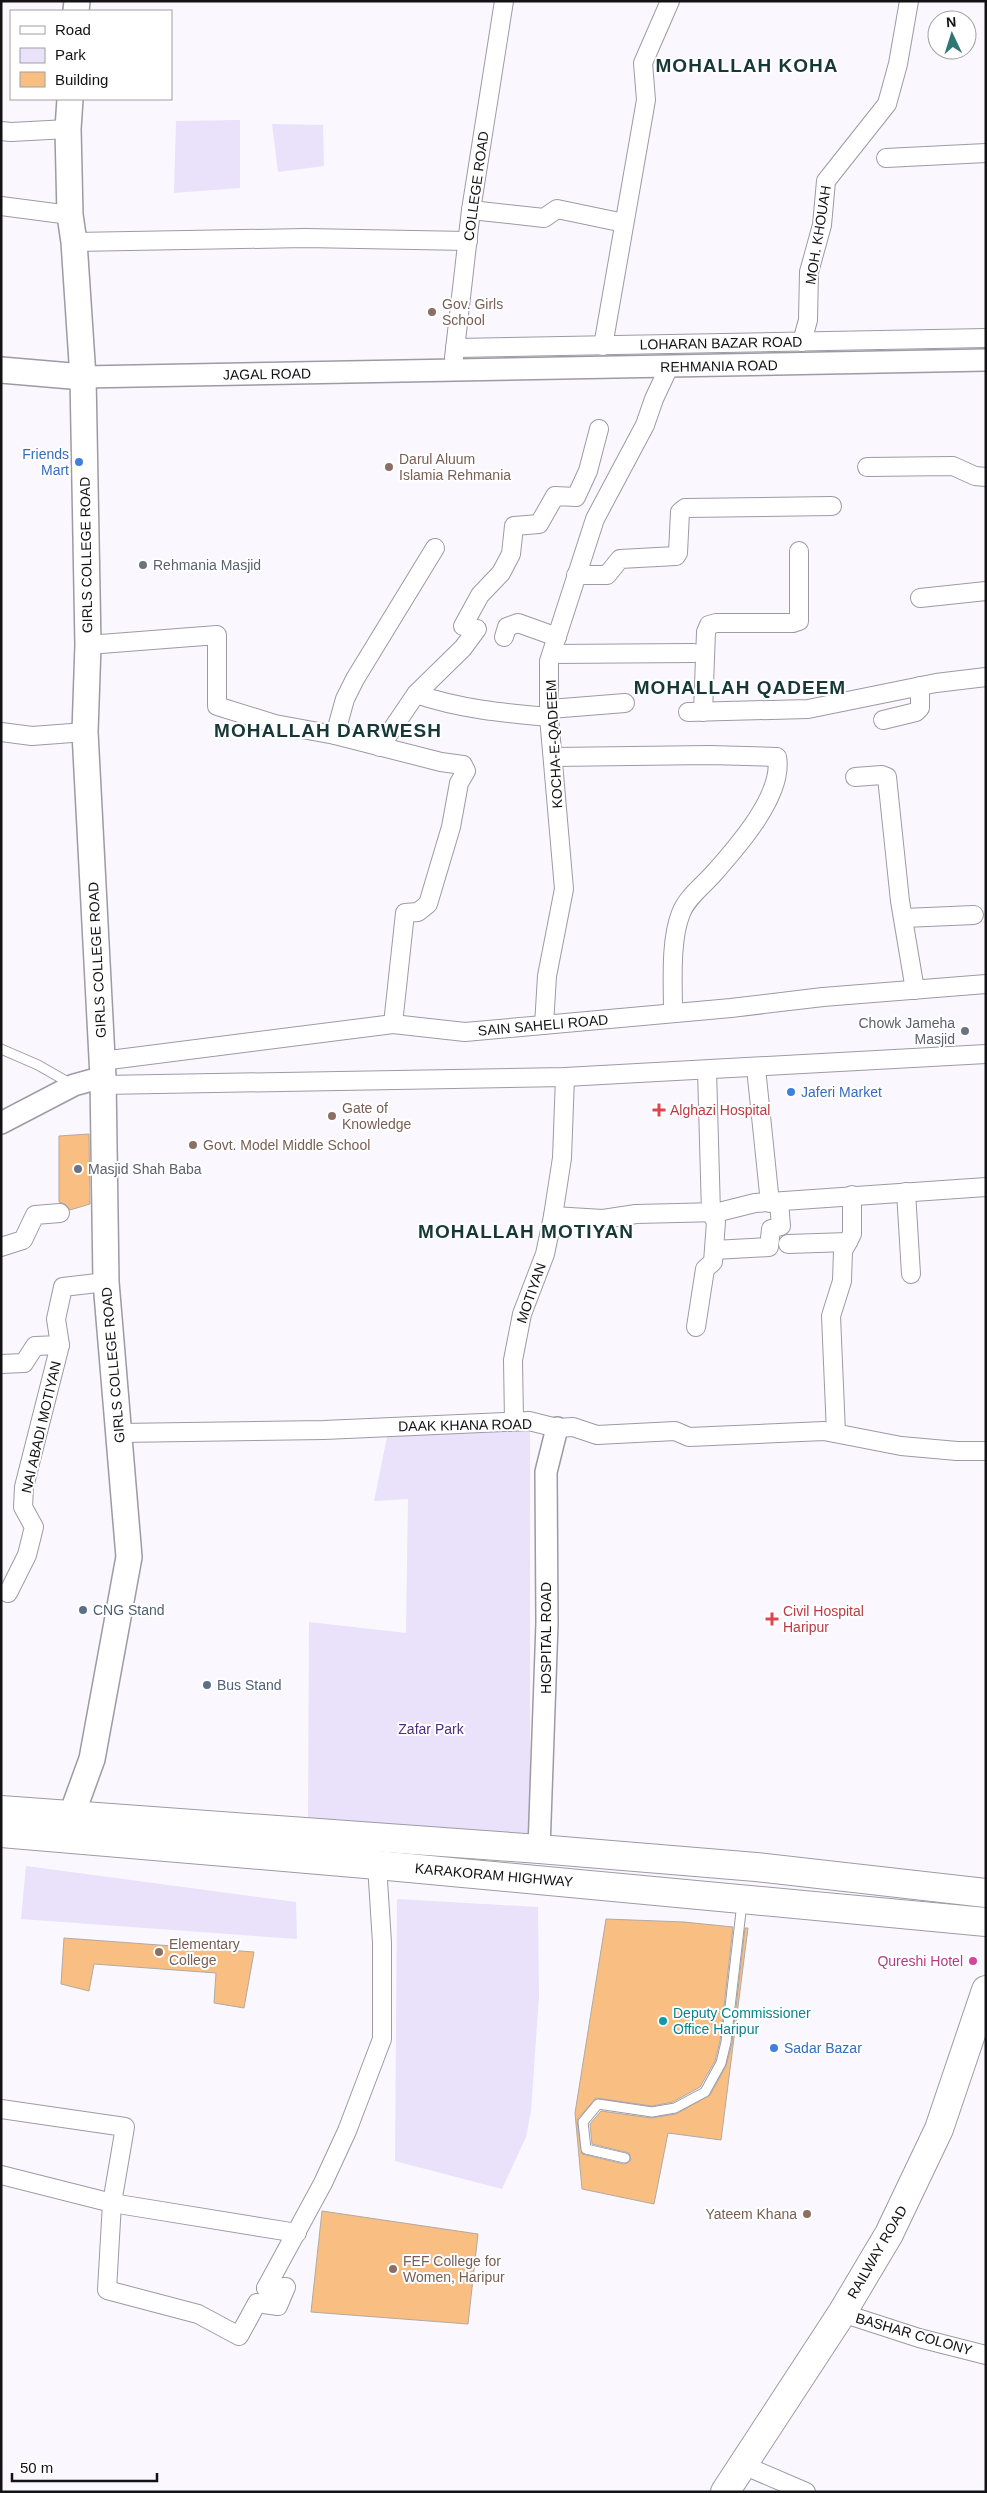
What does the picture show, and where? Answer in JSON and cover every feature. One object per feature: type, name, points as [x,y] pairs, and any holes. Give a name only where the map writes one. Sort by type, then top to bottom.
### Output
[{"type":"highway","name":"KARAKORAM HIGHWAY","points":[[1,1810],[539,1848],[756,1868],[986,1893]]},
{"type":"highway","name":"KARAKORAM HIGHWAY","points":[[1,1833],[743,1898],[986,1922]]},
{"type":"highway","name":"RAILWAY ROAD","points":[[725,2492],[842,2313],[889,2234],[939,2130],[986,1990]]},
{"type":"main road","name":"GIRLS COLLEGE ROAD","points":[[70,100],[68,129],[70,215],[74,242],[83,377],[88,645],[85,732],[103,1074],[106,1282],[129,1557],[92,1759],[72,1814]]},
{"type":"main road","points":[[1,370],[83,377]]},
{"type":"street","name":"COLLEGE ROAD","points":[[452,371],[471,210],[504,1]]},
{"type":"street","points":[[603,346],[646,100],[643,63],[670,1]]},
{"type":"street","name":"MOH. KHOUAH","points":[[802,342],[808,320],[809,272],[822,225],[826,182],[887,104],[898,64],[909,1]]},
{"type":"street","points":[[1,131],[68,129]]},
{"type":"street","points":[[886,158],[986,153]]},
{"type":"street","points":[[1,206],[70,215]]},
{"type":"street","points":[[471,210],[544,218],[557,209],[624,223]]},
{"type":"street","points":[[74,242],[304,238],[468,241]]},
{"type":"street","name":"LOHARAN BAZAR ROAD","points":[[456,348],[986,338]]},
{"type":"street","name":"REHMANIA ROAD","points":[[452,371],[986,360]]},
{"type":"street","name":"KOCHA-E-QADEEM","points":[[544,1025],[547,976],[564,889],[549,713],[549,661],[566,614],[576,575],[595,519],[645,425],[654,399],[669,367]]},
{"type":"street","name":"JAGAL ROAD","points":[[83,377],[452,371]]},
{"type":"street","points":[[380,748],[416,694],[463,648],[477,630],[463,626],[480,595],[501,573],[511,554],[514,526],[539,524],[556,496],[576,496],[588,471],[599,429]]},
{"type":"street","points":[[867,466],[953,466],[975,476],[986,478]]},
{"type":"street","points":[[576,575],[607,575],[620,559],[676,556],[678,553],[680,512],[685,508],[832,506]]},
{"type":"street","points":[[335,735],[344,699],[435,548]]},
{"type":"street","points":[[799,551],[799,621],[792,623],[716,623],[709,625],[706,632],[696,712],[808,708],[920,686],[986,677]]},
{"type":"street","points":[[920,598],[986,591]]},
{"type":"street","points":[[504,637],[507,627],[518,623],[554,645],[694,653]]},
{"type":"street","points":[[88,645],[218,635],[217,706],[275,724],[335,735],[380,748],[463,765],[466,771],[459,783],[452,827],[428,904],[418,912],[405,913],[393,1024]]},
{"type":"street","points":[[883,720],[916,712],[920,708],[920,686]]},
{"type":"street","points":[[416,694],[442,703],[475,710],[549,713],[625,703]]},
{"type":"street","points":[[1,732],[32,736],[85,732]]},
{"type":"street","points":[[554,757],[718,755],[777,757],[774,788],[755,821],[737,847],[689,899],[681,912],[677,929],[672,978],[673,1012]]},
{"type":"street","points":[[855,777],[882,775],[887,777],[900,901],[915,990]]},
{"type":"street","points":[[904,918],[974,915]]},
{"type":"street","name":"SAIN SAHELI ROAD","points":[[103,1074],[393,1024],[465,1032],[986,984]]},
{"type":"street","points":[[1,1123],[74,1085],[103,1074],[565,1077],[986,1054]]},
{"type":"street","points":[[714,1250],[769,1247],[771,1229],[781,1226],[775,1202],[756,1068]]},
{"type":"street","points":[[696,1327],[705,1269],[713,1262],[716,1222],[711,1213],[707,1070]]},
{"type":"street","name":"MOTIYAN","points":[[514,1421],[513,1360],[522,1314],[545,1254],[553,1216],[562,1158],[565,1077]]},
{"type":"street","points":[[553,1216],[603,1220],[636,1214],[711,1213],[755,1203],[852,1195],[986,1188]]},
{"type":"street","points":[[906,1192],[911,1274]]},
{"type":"street","points":[[836,1433],[831,1316],[842,1281],[843,1251],[852,1234],[852,1195]]},
{"type":"street","points":[[1,1247],[23,1240],[35,1214],[60,1214]]},
{"type":"street","points":[[788,1244],[848,1242]]},
{"type":"street","name":"NAI ABADI MOTIYAN","points":[[8,1593],[27,1555],[34,1527],[23,1507],[24,1487],[60,1345],[56,1320],[63,1287],[106,1282]]},
{"type":"street","name":"NAI ABADI MOTIYAN","points":[[1,1364],[24,1363],[35,1346],[60,1345]]},
{"type":"street","name":"DAAK KHANA ROAD","points":[[120,1433],[324,1430],[529,1421],[557,1428],[573,1427],[597,1435],[675,1431],[688,1437],[824,1431],[901,1446],[957,1451],[986,1451]]},
{"type":"street","name":"HOSPITAL ROAD","points":[[539,1848],[547,1641],[546,1472],[557,1428]]},
{"type":"street","points":[[1,2109],[125,2127],[112,2203],[107,2290],[198,2314],[239,2336],[257,2302],[278,2306],[286,2287],[266,2288],[297,2233],[347,2131],[382,2040],[382,1943],[377,1865]]},
{"type":"street","points":[[1,2175],[112,2203],[297,2233]]},
{"type":"street","name":"BASHAR COLONY","points":[[842,2313],[919,2338],[986,2355]]},
{"type":"street","points":[[743,2465],[806,2492]]},
{"type":"lane","points":[[1,1050],[38,1065],[74,1085]]},
{"type":"lane","points":[[625,2158],[586,2149],[583,2122],[598,2104],[652,2112],[675,2108],[705,2092],[721,2063],[726,2042],[743,1898]]},
{"type":"green space","points":[[240,120],[240,188],[174,193],[176,121]]},
{"type":"green space","points":[[272,124],[323,125],[324,166],[278,172]]},
{"type":"green space","name":"Zafar Park","points":[[530,1423],[530,1836],[308,1818],[309,1622],[406,1633],[408,1499],[374,1501],[389,1427]]},
{"type":"green space","points":[[26,1866],[296,1902],[297,1939],[21,1919]]},
{"type":"green space","points":[[397,1899],[538,1907],[539,1996],[531,2111],[526,2137],[502,2189],[395,2161]]},
{"type":"building","name":"Masjid Shah Baba","points":[[89,1134],[90,1204],[70,1210],[65,1204],[59,1202],[59,1136]]},
{"type":"building","name":"Deputy Commissioner Office Haripur","points":[[606,1919],[684,1922],[733,1927],[720,2041],[715,2061],[700,2087],[673,2102],[652,2106],[596,2098],[577,2120],[582,2154],[624,2164],[631,2160],[629,2153],[592,2144],[590,2124],[601,2111],[651,2118],[676,2114],[710,2095],[726,2066],[732,2043],[745,1928],[748,1928],[721,2140],[668,2133],[654,2204],[582,2189],[575,2113]]},
{"type":"building","points":[[64,1938],[254,1952],[244,2008],[214,2003],[216,1973],[94,1964],[89,1991],[61,1984]]},
{"type":"building","points":[[322,2211],[478,2234],[468,2324],[311,2312]]},
{"type":"place","name":"Gov. Girls School","points":[[432,312]]},
{"type":"place","name":"Friends Mart","points":[[79,462]]},
{"type":"place","name":"Darul Aluum Islamia Rehmania","points":[[389,467]]},
{"type":"place","name":"Rehmania Masjid","points":[[143,565]]},
{"type":"place","name":"Chowk Jameha Masjid","points":[[965,1031]]},
{"type":"place","name":"Jaferi Market","points":[[791,1092]]},
{"type":"place","name":"Alghazi Hospital","points":[[659,1110]]},
{"type":"place","name":"Gate of Knowledge","points":[[332,1116]]},
{"type":"place","name":"Govt. Model Middle School","points":[[193,1145]]},
{"type":"place","name":"Masjid Shah Baba","points":[[78,1169]]},
{"type":"place","name":"CNG Stand","points":[[83,1610]]},
{"type":"place","name":"Civil Hospital Haripur","points":[[772,1619]]},
{"type":"place","name":"Bus Stand","points":[[207,1685]]},
{"type":"place","name":"Elementary College","points":[[159,1952]]},
{"type":"place","name":"Qureshi Hotel","points":[[973,1961]]},
{"type":"place","name":"Deputy Commissioner Office Haripur","points":[[663,2021]]},
{"type":"place","name":"Sadar Bazar","points":[[774,2048]]},
{"type":"place","name":"Yateem Khana","points":[[807,2214]]},
{"type":"place","name":"FEF College for Women, Haripur","points":[[393,2269]]},
{"type":"district","name":"MOHALLAH KOHA","points":[[747,65]]},
{"type":"district","name":"MOHALLAH QADEEM","points":[[740,687]]},
{"type":"district","name":"MOHALLAH DARWESH","points":[[328,730]]},
{"type":"district","name":"MOHALLAH MOTIYAN","points":[[526,1231]]}]
